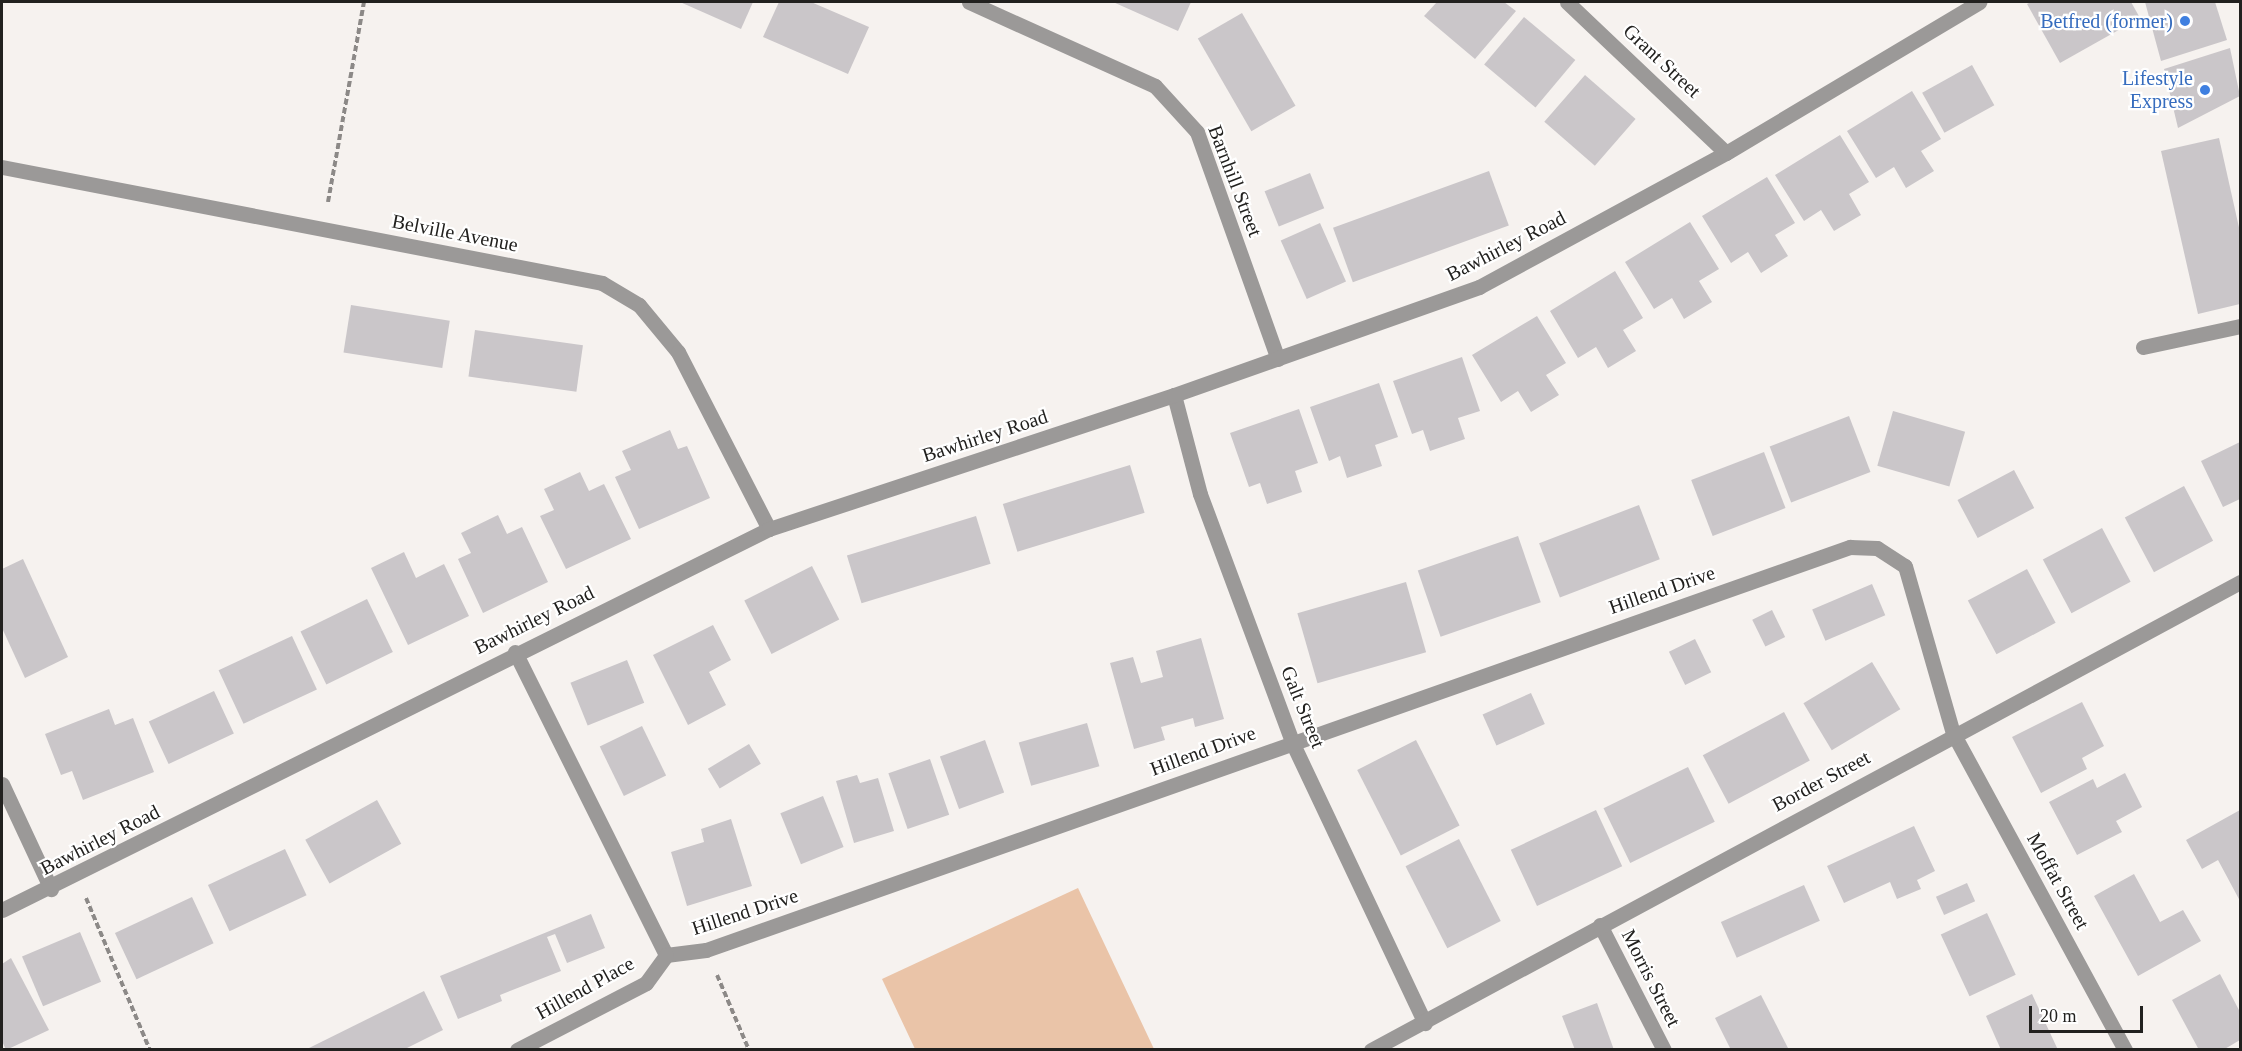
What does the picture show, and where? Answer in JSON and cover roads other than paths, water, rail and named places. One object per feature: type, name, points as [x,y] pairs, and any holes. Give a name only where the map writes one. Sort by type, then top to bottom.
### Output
[{"type":"street","name":"Barnhill Street","points":[[969,2],[1155,86],[1197,132],[1278,359]]},
{"type":"street","name":"Grant Street","points":[[1567,2],[1725,153]]},
{"type":"street","name":"Bawhirley Road","points":[[2,910],[51,889],[515,652],[769,529],[1174,395],[1479,287],[1725,153],[1979,2]]},
{"type":"street","name":"Belville Avenue","points":[[2,167],[603,284],[639,305],[678,352],[769,529]]},
{"type":"street","points":[[2143,347],[2241,326]]},
{"type":"street","name":"Galt Street","points":[[1174,395],[1200,494],[1292,742],[1425,1023]]},
{"type":"street","name":"Hillend Drive","points":[[666,955],[706,950],[1850,547],[1877,548],[1905,566],[1953,734]]},
{"type":"street","name":"Border Street","points":[[1371,1050],[1425,1023],[1600,925],[1953,734],[2241,582]]},
{"type":"street","points":[[515,652],[666,955]]},
{"type":"street","name":"Moffat Street","points":[[1953,734],[2125,1050]]},
{"type":"street","points":[[2,784],[51,889]]},
{"type":"street","name":"Morris Street","points":[[1600,925],[1664,1050]]},
{"type":"street","name":"Hillend Place","points":[[517,1050],[646,983],[666,955]]},
{"type":"place","name":"Betfred (former)","points":[[2185,21]]},
{"type":"place","name":"Lifestyle Express","points":[[2205,90]]}]
